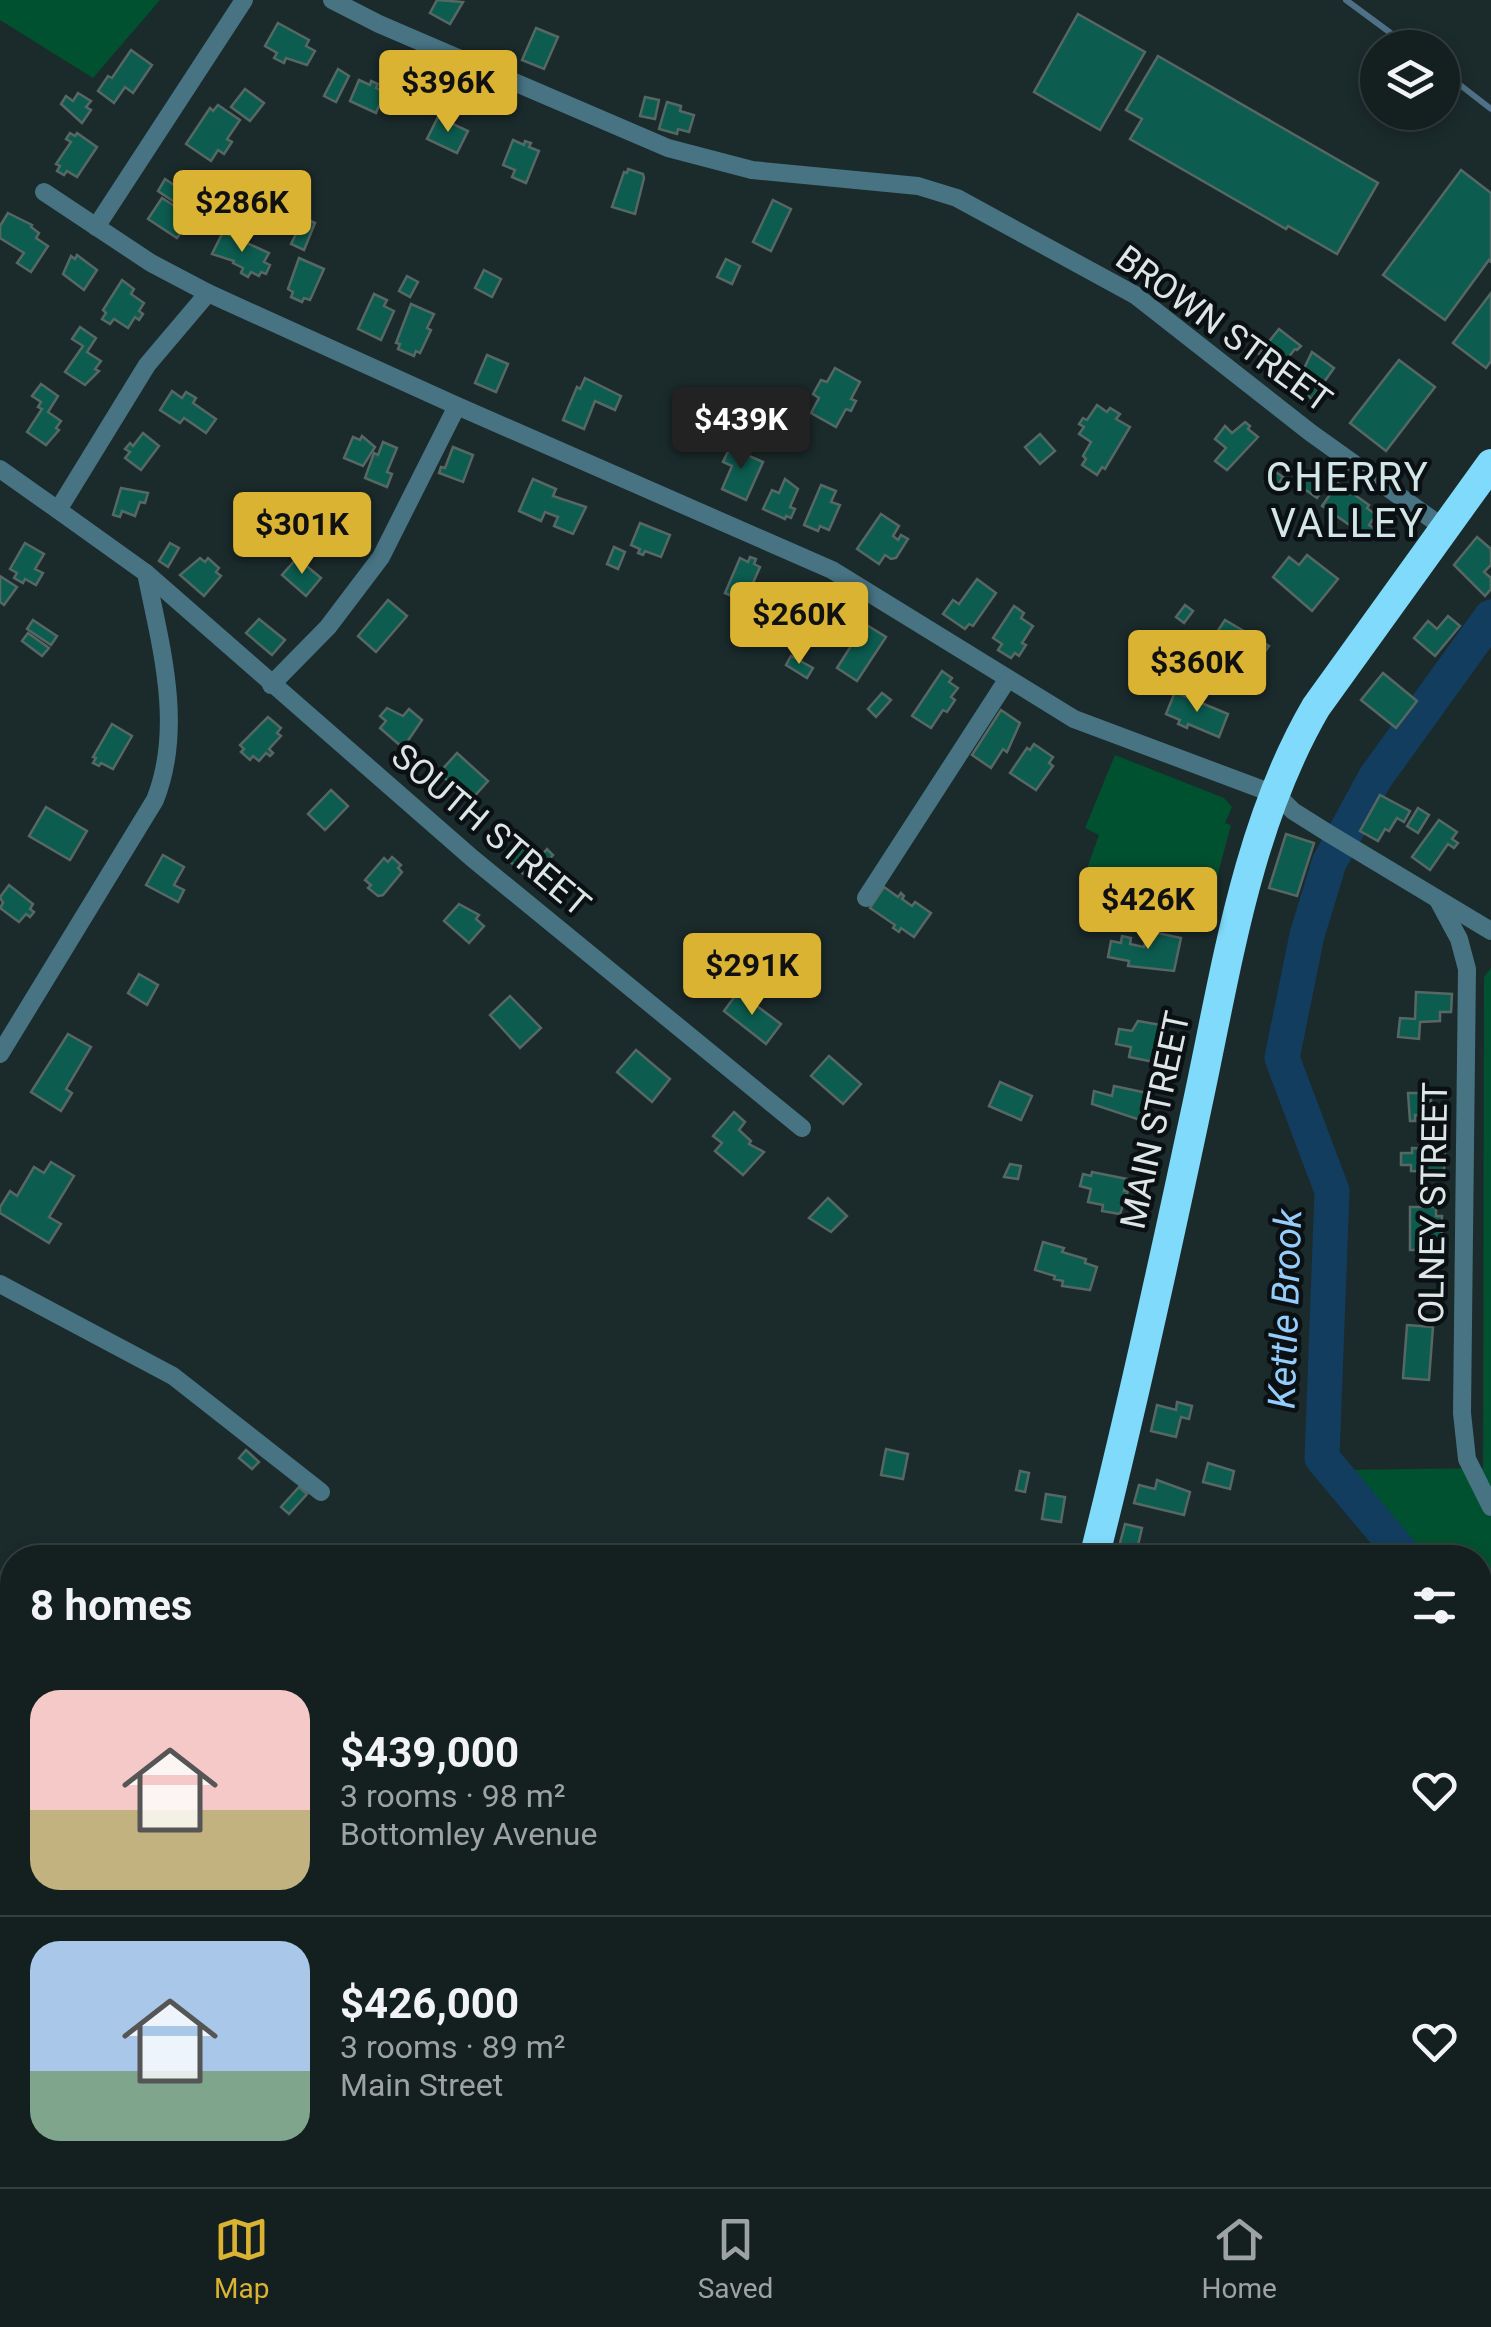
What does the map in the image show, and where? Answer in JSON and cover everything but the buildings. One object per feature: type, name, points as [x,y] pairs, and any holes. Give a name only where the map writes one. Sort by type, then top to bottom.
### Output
[{"type":"highway","name":"MAIN STREET","points":[[1097,1545],[1158,1285],[1230,946],[1276,795],[1316,707],[1491,464]]},
{"type":"street","points":[[96,227],[244,0]]},
{"type":"street","name":"BROWN STREET","points":[[332,0],[379,24],[668,148],[752,170],[918,186],[958,198],[1135,295],[1311,434],[1444,528]]},
{"type":"street","points":[[44,192],[174,276],[208,293],[823,565],[1074,719],[1276,795],[1293,811],[1491,931]]},
{"type":"street","points":[[58,510],[147,365],[208,293]]},
{"type":"street","points":[[272,684],[328,627],[381,557],[457,406]]},
{"type":"street","name":"SOUTH STREET","points":[[0,469],[146,574],[472,858],[802,1128]]},
{"type":"street","points":[[0,1054],[156,800],[166,774],[170,744],[166,684],[146,574]]},
{"type":"street","points":[[866,898],[1008,680]]},
{"type":"street","name":"OLNEY STREET","points":[[1438,900],[1458,940],[1467,970],[1462,1413],[1467,1459],[1491,1507]]},
{"type":"street","points":[[0,1284],[173,1376],[322,1492]]},
{"type":"green space","points":[[0,0],[160,0],[93,78],[0,20]]},
{"type":"green space","points":[[1115,755],[1224,798],[1232,807],[1225,823],[1231,825],[1208,911],[1086,871],[1099,835],[1085,828]]},
{"type":"green space","points":[[1491,968],[1491,1545],[1414,1545],[1379,1517],[1342,1470],[1483,1468],[1484,977]]},
{"type":"waterway","points":[[1346,0],[1387,30]]},
{"type":"waterway","points":[[1460,85],[1491,109]]},
{"type":"waterway","name":"Kettle Brook","points":[[1395,1545],[1322,1458],[1332,1191],[1282,1058],[1307,935],[1329,863],[1375,778],[1491,617]]},
{"type":"district","name":"CHERRY VALLEY","points":[[1348,500]]}]
